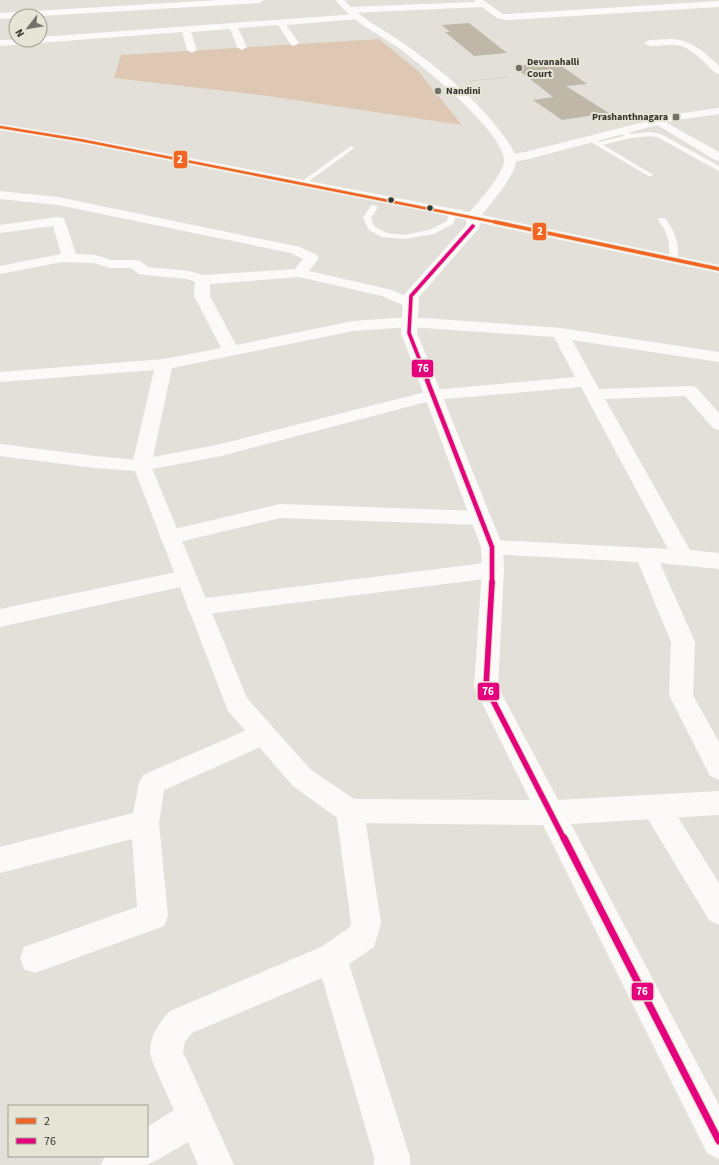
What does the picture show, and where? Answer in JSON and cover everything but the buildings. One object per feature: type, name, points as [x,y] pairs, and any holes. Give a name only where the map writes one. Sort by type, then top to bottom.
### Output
[{"type":"street","points":[[48,15],[117,16],[234,1],[260,0]]},
{"type":"street","points":[[340,0],[352,14],[403,47],[447,83],[503,142],[510,158],[507,172],[473,221],[410,296],[409,334],[492,547],[493,570],[486,687],[719,1141]]},
{"type":"street","points":[[617,0],[635,10]]},
{"type":"street","points":[[663,0],[677,7]]},
{"type":"street","points":[[708,0],[718,4]]},
{"type":"street","points":[[37,2],[37,8]]},
{"type":"street","points":[[48,39],[280,22],[433,3],[481,2],[502,17],[718,4]]},
{"type":"street","points":[[572,3],[587,13]]},
{"type":"street","points":[[533,6],[546,15]]},
{"type":"street","points":[[117,16],[120,34]]},
{"type":"street","points":[[280,22],[294,43]]},
{"type":"street","points":[[232,26],[242,47]]},
{"type":"street","points":[[186,29],[192,50]]},
{"type":"street","points":[[107,35],[110,48]]},
{"type":"street","points":[[650,43],[671,42],[684,45],[703,55],[719,71]]},
{"type":"street","points":[[27,48],[27,52]]},
{"type":"street","points":[[510,158],[593,142],[620,131],[658,121],[719,111]]},
{"type":"street","points":[[658,121],[719,157]]},
{"type":"street","points":[[0,127],[80,140],[303,183],[452,217],[719,269]]},
{"type":"street","points":[[0,137],[374,207],[452,217]]},
{"type":"street","points":[[705,148],[719,146]]},
{"type":"street","points":[[0,195],[58,201],[295,250],[312,258],[299,273]]},
{"type":"street","points":[[0,229],[58,221],[70,258]]},
{"type":"street","points":[[473,221],[719,277]]},
{"type":"street","points":[[0,270],[62,258],[70,258],[95,259],[110,264],[135,264],[144,271],[189,275],[202,280],[299,273],[386,293],[410,312]]},
{"type":"street","points":[[202,280],[202,296],[231,351]]},
{"type":"street","points":[[0,377],[164,364],[353,326],[410,312],[719,357]]},
{"type":"street","points":[[560,333],[683,557]]},
{"type":"street","points":[[164,364],[142,465],[237,704],[302,778],[350,811],[550,813],[719,803]]},
{"type":"street","points":[[0,450],[95,462],[142,465],[221,450],[433,395],[590,388],[690,391],[719,424]]},
{"type":"street","points":[[170,537],[280,512],[481,518]]},
{"type":"street","points":[[492,547],[683,557],[719,561]]},
{"type":"street","points":[[646,555],[683,642],[681,695],[719,768]]},
{"type":"street","points":[[198,607],[493,570]]},
{"type":"street","points":[[0,618],[186,578]]},
{"type":"street","points":[[35,958],[153,916],[145,823],[152,783],[263,734]]},
{"type":"street","points":[[656,807],[719,910]]},
{"type":"street","points":[[216,1165],[166,1053],[170,1034],[181,1022],[332,958],[363,936],[366,923],[350,811]]},
{"type":"street","points":[[0,860],[145,823]]},
{"type":"street","points":[[332,958],[392,1157],[392,1165]]},
{"type":"street","points":[[148,1146],[195,1117]]},
{"type":"street","points":[[119,1165],[131,1157]]},
{"type":"lane","points":[[620,131],[631,136]]},
{"type":"lane","points":[[593,142],[649,134],[659,135],[719,169]]},
{"type":"lane","points":[[593,142],[650,175]]},
{"type":"lane","points":[[303,183],[351,148]]},
{"type":"lane","points":[[374,207],[367,218],[372,228],[385,235],[404,237],[431,232],[452,217]]},
{"type":"lane","points":[[662,220],[672,231],[673,260]]},
{"type":"path","points":[[447,83],[509,78]]},
{"type":"shaded area","points":[[379,39],[418,71],[462,125],[268,96],[114,78],[121,55]]},
{"type":"transit line","name":"2","points":[[0,127],[80,140],[430,208],[719,269]]},
{"type":"transit line","name":"76","points":[[473,226],[411,296],[409,333],[492,547],[493,570],[486,687],[719,1141]]},
{"type":"place","name":"Devanahalli Court","points":[[519,68]]},
{"type":"place","name":"Nandini","points":[[438,91]]},
{"type":"place","name":"Prashanthnagara","points":[[676,117]]}]
